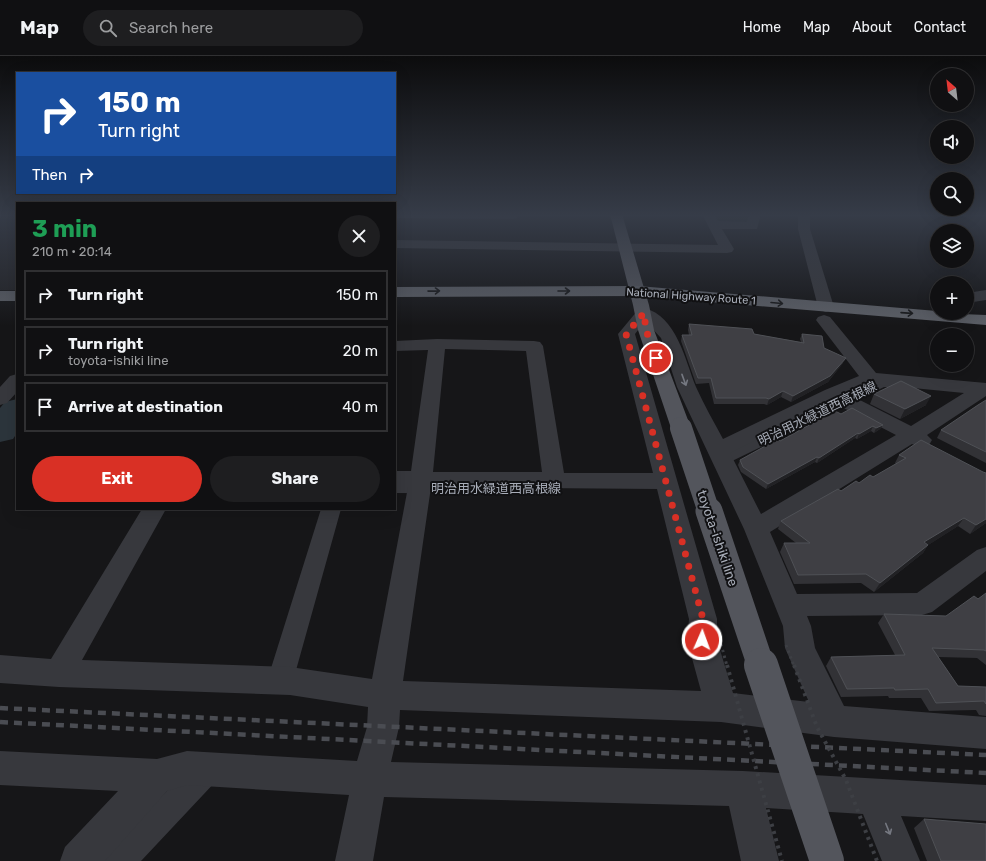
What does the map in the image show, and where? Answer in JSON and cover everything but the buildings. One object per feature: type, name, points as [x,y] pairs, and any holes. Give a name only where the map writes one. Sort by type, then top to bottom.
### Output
[{"type":"highway","name":"National Highway Route 1","points":[[396,292],[641,303],[825,314],[930,315]]},
{"type":"highway","points":[[0,296],[16,296]]},
{"type":"highway","name":"National Highway Route 1","points":[[396,304],[641,303]]},
{"type":"highway","points":[[0,306],[16,306]]},
{"type":"highway","name":"National Highway Route 1","points":[[825,314],[986,332]]},
{"type":"highway","name":"National Highway Route 1","points":[[974,319],[986,320]]},
{"type":"main road","name":"toyota-ishiki line","points":[[627,252],[641,303],[646,330],[681,428],[827,861]]},
{"type":"street","points":[[810,252],[825,314],[870,378]]},
{"type":"street","points":[[974,297],[986,295]]},
{"type":"street","points":[[721,707],[702,640],[703,619],[626,334],[641,303],[669,337],[687,387],[756,528],[797,626],[800,648],[834,722]]},
{"type":"street","points":[[396,346],[437,344],[534,346],[554,480]]},
{"type":"street","points":[[354,861],[370,779],[383,726],[385,695],[412,485],[437,344]]},
{"type":"street","points":[[720,455],[839,397],[870,378],[983,391]]},
{"type":"street","points":[[0,399],[16,381]]},
{"type":"street","name":"明治用水緑道西高根線","points":[[839,397],[882,382],[983,391]]},
{"type":"street","points":[[756,528],[983,391]]},
{"type":"street","points":[[839,397],[939,449]]},
{"type":"street","points":[[396,479],[412,485],[554,480],[668,485]]},
{"type":"street","name":"明治用水緑道西高根線","points":[[412,485],[668,485]]},
{"type":"street","points":[[59,673],[153,510]]},
{"type":"street","points":[[280,681],[331,510]]},
{"type":"street","points":[[788,605],[922,604],[986,556]]},
{"type":"street","points":[[0,669],[59,673],[280,681],[385,695],[721,707],[834,722],[986,734]]},
{"type":"street","points":[[0,768],[157,776],[187,768],[370,779],[743,789],[986,803]]},
{"type":"street","points":[[120,861],[208,769]]},
{"type":"street","points":[[79,861],[157,776]]},
{"type":"street","points":[[743,789],[760,861]]},
{"type":"street","points":[[874,796],[901,861]]},
{"type":"path","points":[[721,644],[782,861]]},
{"type":"path","points":[[786,645],[818,727],[846,780],[877,861]]},
{"type":"shaded area","points":[[0,252],[16,252],[16,290],[0,290]]},
{"type":"waterway","points":[[0,431],[16,410]]},
{"type":"railway","points":[[0,708],[986,755]]},
{"type":"railway","points":[[0,722],[986,773]]},
{"type":"route","points":[[656,358],[646,330],[644,313],[626,334],[703,619],[702,640]]}]
